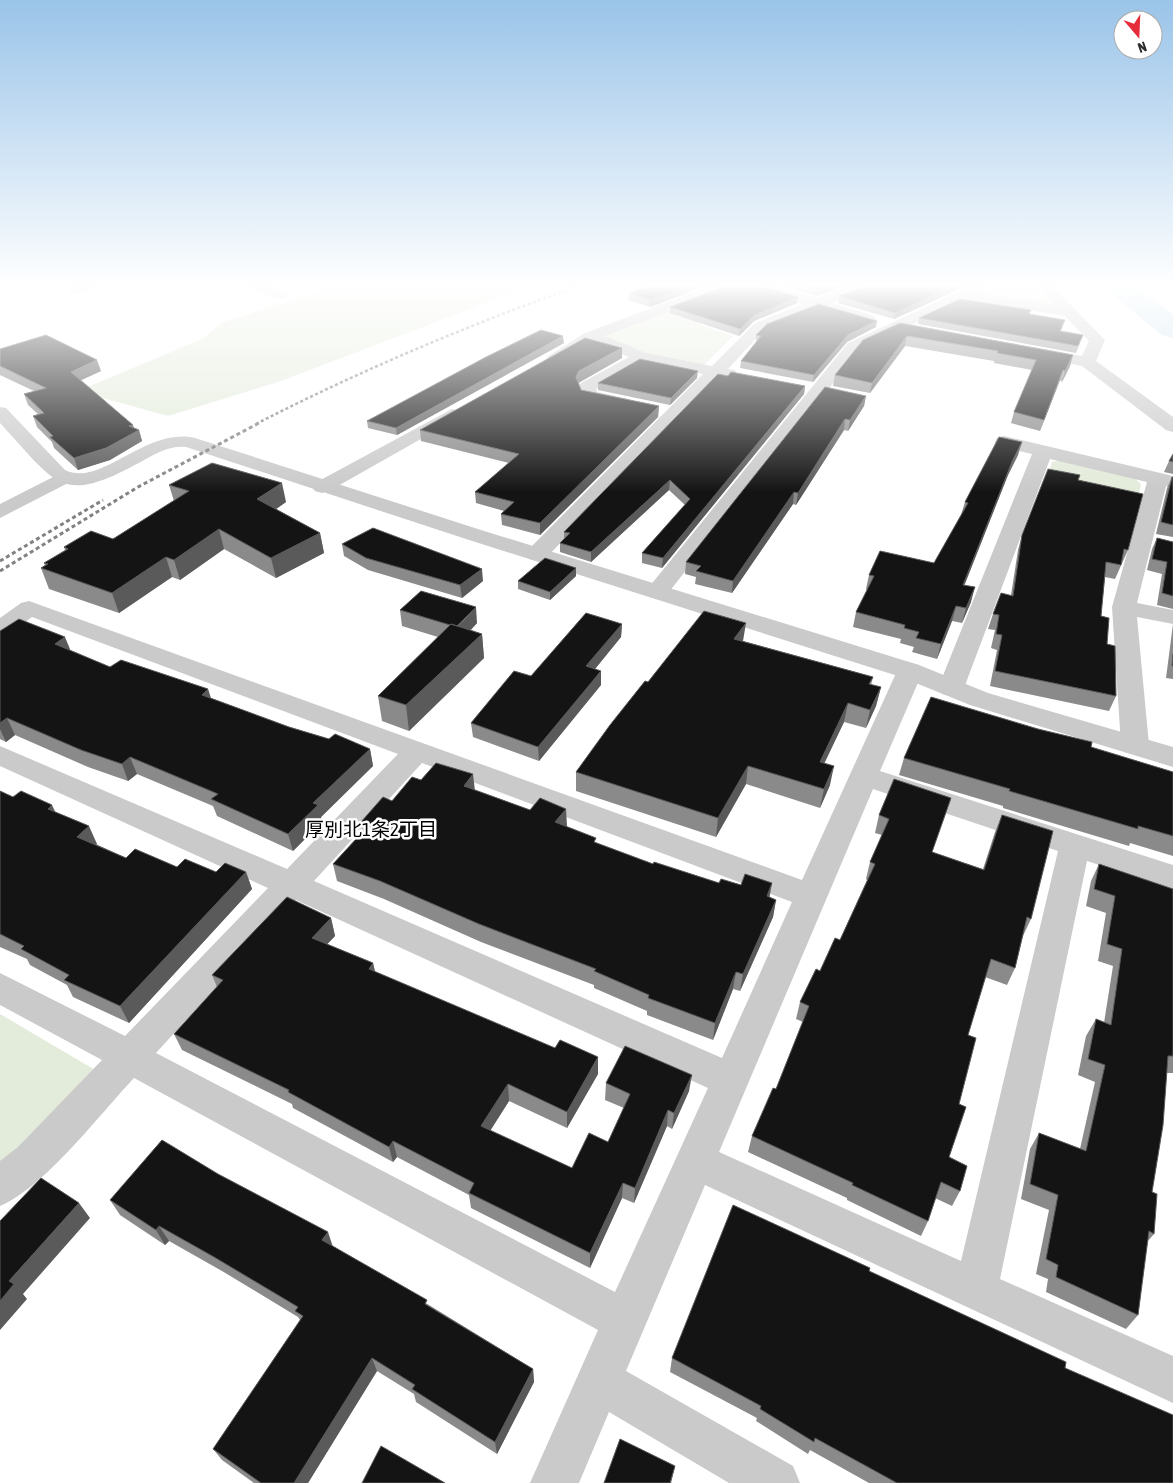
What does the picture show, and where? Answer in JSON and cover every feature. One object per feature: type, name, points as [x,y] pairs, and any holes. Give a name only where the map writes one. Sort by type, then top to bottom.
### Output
[{"type":"street","points":[[541,364],[558,354]]},
{"type":"street","points":[[635,354],[743,377]]},
{"type":"street","points":[[537,554],[732,354]]},
{"type":"street","points":[[657,592],[826,392],[849,354]]},
{"type":"street","points":[[1046,354],[1087,362],[1173,426]]},
{"type":"street","points":[[1087,362],[1091,354]]},
{"type":"street","points":[[636,406],[589,396],[587,387],[642,357]]},
{"type":"street","points":[[799,387],[826,392]]},
{"type":"street","points":[[322,487],[467,406]]},
{"type":"street","points":[[655,410],[674,413]]},
{"type":"street","points":[[0,412],[63,478],[78,481],[88,480],[158,445],[182,440],[322,487],[910,671],[979,699],[1173,757]]},
{"type":"street","points":[[1004,442],[1165,480],[1142,539],[1124,607],[1135,746]]},
{"type":"street","points":[[951,688],[1043,451]]},
{"type":"street","points":[[0,512],[63,478]]},
{"type":"street","points":[[1142,539],[1165,544]]},
{"type":"street","points":[[1124,607],[1173,617]]},
{"type":"street","points":[[0,629],[29,608],[811,896]]},
{"type":"street","points":[[554,1483],[910,671]]},
{"type":"street","points":[[0,1186],[32,1160],[416,751]]},
{"type":"street","points":[[0,755],[731,1080]]},
{"type":"street","points":[[864,776],[1173,877]]},
{"type":"street","points":[[976,1290],[1075,845]]},
{"type":"street","points":[[0,988],[625,1321]]},
{"type":"street","points":[[695,1160],[1173,1380]]},
{"type":"street","points":[[599,1381],[776,1483]]},
{"type":"green space","points":[[166,354],[351,354],[281,381],[168,416],[78,391]]},
{"type":"green space","points":[[648,354],[715,354],[704,365]]},
{"type":"green space","points":[[1063,460],[1133,477],[1141,484],[1137,501],[1048,476],[1052,462]]},
{"type":"green space","points":[[0,1014],[95,1070],[0,1167]]},
{"type":"building","points":[[0,354],[85,354],[97,360],[71,372],[133,425],[129,426],[139,430],[106,448],[74,458],[50,437],[53,436],[33,416],[44,413],[24,394],[46,388],[0,366]]},
{"type":"building","points":[[492,354],[530,354],[396,428],[367,421]]},
{"type":"building","points":[[556,354],[610,354],[579,371],[576,377],[581,390],[659,406],[540,523],[501,514],[514,502],[475,492],[519,454],[420,430]]},
{"type":"building","points":[[746,354],[832,354],[814,375],[741,361]]},
{"type":"building","points":[[852,354],[893,354],[872,383],[835,375]]},
{"type":"building","points":[[1004,354],[1073,355],[1065,371],[1063,370],[1044,420],[1014,412],[1036,360]]},
{"type":"building","points":[[640,359],[698,371],[671,398],[598,383]]},
{"type":"building","points":[[731,372],[805,386],[663,558],[642,553],[690,499],[670,480],[591,552],[560,543],[570,533],[564,532],[718,374],[728,376]]},
{"type":"building","points":[[825,387],[866,396],[850,420],[845,419],[798,493],[794,492],[733,581],[696,571],[701,566],[686,562]]},
{"type":"building","points":[[999,437],[1022,442],[1012,462],[963,585],[975,587],[966,608],[956,606],[941,644],[916,638],[919,632],[904,628],[905,625],[856,612],[874,576],[869,575],[880,551],[934,563],[968,503],[965,502]]},
{"type":"building","points":[[1173,454],[1173,462],[1169,461]]},
{"type":"building","points":[[212,463],[282,483],[257,499],[320,533],[271,558],[219,529],[174,560],[166,557],[112,593],[41,568],[48,564],[44,563],[68,549],[64,547],[91,531],[113,539],[189,491],[169,485]]},
{"type":"building","points":[[1048,469],[1080,475],[1078,480],[1143,494],[1128,550],[1124,549],[1121,565],[1106,562],[1101,616],[1109,618],[1107,644],[1115,646],[1116,696],[995,671],[1002,635],[996,634],[999,615],[993,614],[1001,593],[1013,596],[1022,535]]},
{"type":"building","points":[[1173,477],[1173,525],[1161,522]]},
{"type":"building","points":[[373,528],[482,569],[460,585],[366,558],[342,544]]},
{"type":"building","points":[[1157,538],[1173,542],[1173,596],[1162,593],[1167,562],[1152,559]]},
{"type":"building","points":[[545,558],[576,568],[550,592],[518,581]]},
{"type":"building","points":[[421,591],[476,607],[457,626],[400,610]]},
{"type":"building","points":[[704,611],[746,623],[734,639],[873,677],[869,684],[881,687],[870,710],[848,703],[820,762],[834,766],[824,789],[748,766],[718,818],[576,772],[610,725],[645,681],[648,682]]},
{"type":"building","points":[[586,613],[622,624],[586,666],[601,671],[538,747],[471,723],[514,671],[531,676]]},
{"type":"building","points":[[19,619],[65,637],[55,644],[110,667],[121,660],[208,689],[202,695],[289,727],[329,739],[335,734],[370,749],[313,803],[318,805],[288,834],[211,799],[218,794],[130,757],[122,764],[81,750],[7,718],[0,723],[0,631]]},
{"type":"building","points":[[451,624],[482,634],[406,705],[378,696]]},
{"type":"building","points":[[931,697],[1038,729],[1092,742],[1091,747],[1173,772],[1173,836],[1138,826],[1138,829],[904,758]]},
{"type":"building","points":[[436,763],[473,774],[464,786],[530,810],[540,798],[566,809],[555,822],[596,838],[594,842],[653,864],[654,862],[719,883],[721,879],[741,885],[745,874],[772,883],[767,896],[776,900],[743,974],[736,972],[715,1023],[648,998],[649,995],[594,971],[596,969],[479,924],[380,881],[333,864],[369,825],[361,822],[383,797],[392,801],[412,777],[421,780]]},
{"type":"building","points":[[894,779],[951,798],[932,852],[984,870],[1002,815],[1053,831],[1031,919],[1027,917],[1015,968],[991,959],[968,1035],[976,1038],[959,1104],[966,1107],[949,1157],[967,1166],[960,1191],[941,1182],[928,1221],[852,1185],[853,1183],[752,1136],[773,1088],[776,1089],[809,1006],[800,1002],[816,969],[820,971],[835,938],[840,940],[875,864],[870,862],[889,819],[879,815]]},
{"type":"building","points":[[0,791],[13,797],[21,791],[52,805],[48,809],[89,826],[77,837],[126,858],[135,849],[177,867],[185,859],[216,872],[225,863],[246,872],[120,1006],[64,980],[69,975],[21,949],[24,946],[0,934]]},
{"type":"building","points":[[1099,864],[1173,889],[1173,1056],[1168,1056],[1163,1125],[1152,1192],[1157,1194],[1154,1234],[1149,1231],[1138,1315],[1056,1277],[1058,1265],[1046,1259],[1058,1195],[1030,1184],[1039,1133],[1086,1151],[1105,1065],[1088,1059],[1096,1019],[1111,1025],[1122,949],[1107,944],[1115,896],[1094,889]]},
{"type":"building","points":[[287,897],[331,918],[312,938],[373,963],[369,969],[555,1048],[560,1040],[598,1057],[567,1112],[508,1084],[481,1126],[572,1168],[589,1133],[608,1142],[630,1094],[606,1083],[625,1046],[692,1075],[674,1113],[668,1110],[635,1188],[623,1183],[590,1253],[469,1193],[474,1183],[393,1141],[389,1147],[288,1092],[289,1090],[174,1034],[223,980],[212,975]]},
{"type":"building","points":[[162,1140],[218,1174],[328,1232],[322,1240],[427,1300],[425,1304],[533,1369],[495,1442],[412,1389],[415,1385],[372,1358],[294,1483],[261,1483],[213,1449],[303,1316],[295,1311],[298,1307],[159,1226],[156,1230],[110,1200]]},
{"type":"building","points":[[41,1178],[79,1203],[9,1281],[14,1284],[0,1301],[0,1221]]},
{"type":"building","points":[[733,1205],[870,1268],[869,1271],[1066,1362],[1065,1368],[1173,1415],[1173,1483],[897,1483],[815,1438],[814,1442],[760,1409],[761,1406],[672,1358]]},
{"type":"building","points":[[620,1439],[675,1466],[670,1483],[604,1483]]},
{"type":"building","points":[[381,1446],[445,1483],[362,1483]]},
{"type":"railway","points":[[256,424],[335,385],[404,354]]},
{"type":"railway","points":[[0,571],[138,487],[259,423]]},
{"type":"railway","points":[[0,561],[103,500]]},
{"type":"district","name":"厚別北1条2丁目","points":[[371,829]]}]
